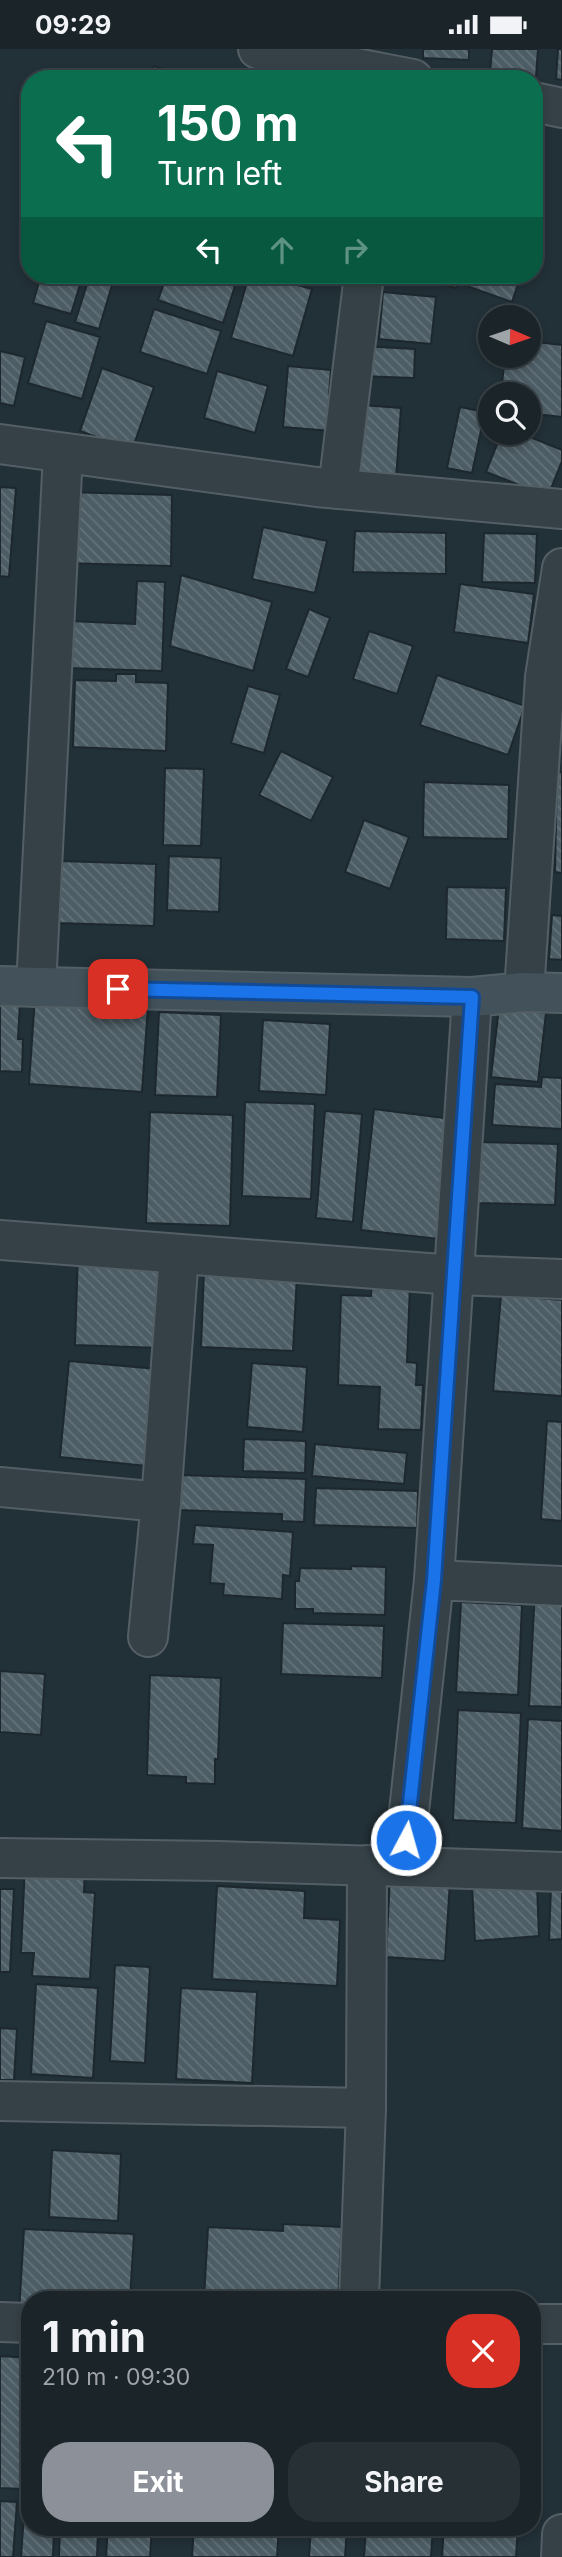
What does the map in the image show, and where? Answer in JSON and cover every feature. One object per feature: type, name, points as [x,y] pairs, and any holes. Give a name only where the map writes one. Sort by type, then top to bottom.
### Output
[{"type":"street","points":[[258,49],[366,70]]},
{"type":"street","points":[[543,104],[562,107]]},
{"type":"street","points":[[338,489],[363,284]]},
{"type":"street","points":[[0,445],[338,489],[562,509]]},
{"type":"street","points":[[63,453],[18,986],[472,997],[524,992],[562,993]]},
{"type":"street","points":[[524,992],[562,568]]},
{"type":"street","points":[[359,2291],[366,2108],[385,1866],[434,1580],[472,997]]},
{"type":"street","points":[[0,1240],[454,1275],[562,1279]]},
{"type":"street","points":[[148,1637],[179,1254]]},
{"type":"street","points":[[0,1487],[161,1502]]},
{"type":"street","points":[[434,1580],[562,1586]]},
{"type":"street","points":[[0,1858],[562,1872]]},
{"type":"street","points":[[0,2101],[366,2108]]},
{"type":"street","points":[[0,2322],[21,2323]]},
{"type":"street","points":[[541,2324],[562,2324]]},
{"type":"street","points":[[561,2557],[562,2534]]},
{"type":"building","points":[[423,49],[469,49],[469,60],[423,58]]},
{"type":"building","points":[[492,49],[538,49],[536,70],[490,70]]},
{"type":"building","points":[[558,49],[562,49],[562,80],[556,79]]},
{"type":"building","points":[[38,284],[80,284],[71,314],[33,303]]},
{"type":"building","points":[[87,284],[112,284],[99,329],[75,322]]},
{"type":"building","points":[[164,284],[235,286],[223,323],[158,300]]},
{"type":"building","points":[[246,284],[293,284],[312,289],[293,356],[231,338]]},
{"type":"building","points":[[441,284],[457,284],[456,288]]},
{"type":"building","points":[[461,284],[518,284],[512,302]]},
{"type":"building","points":[[383,292],[436,297],[431,344],[379,339]]},
{"type":"building","points":[[154,309],[221,331],[207,374],[140,352]]},
{"type":"building","points":[[46,321],[100,337],[82,399],[28,383]]},
{"type":"building","points":[[541,343],[562,345],[562,417],[541,415],[541,382],[502,382],[504,368],[541,368]]},
{"type":"building","points":[[360,346],[415,349],[414,378],[359,376]]},
{"type":"building","points":[[0,351],[25,357],[14,406],[0,403]]},
{"type":"building","points":[[288,366],[331,370],[329,394],[335,394],[332,431],[283,427]]},
{"type":"building","points":[[102,368],[154,387],[132,450],[80,431]]},
{"type":"building","points":[[217,371],[268,386],[255,433],[204,418]]},
{"type":"building","points":[[349,404],[401,408],[396,479],[344,476]]},
{"type":"building","points":[[460,407],[478,411],[478,445],[472,473],[447,468]]},
{"type":"building","points":[[541,441],[562,450],[562,461],[548,496],[486,472],[497,445],[541,445]]},
{"type":"building","points":[[0,487],[16,488],[9,577],[0,576]]},
{"type":"building","points":[[65,492],[172,495],[171,566],[63,563]]},
{"type":"building","points":[[263,527],[327,541],[315,593],[252,579]]},
{"type":"building","points":[[355,531],[446,533],[446,574],[353,572]]},
{"type":"building","points":[[484,533],[537,534],[535,583],[482,582]]},
{"type":"building","points":[[181,575],[272,602],[253,671],[170,646]]},
{"type":"building","points":[[137,581],[165,582],[162,671],[68,668],[70,621],[135,624]]},
{"type":"building","points":[[460,584],[534,594],[528,643],[454,632]]},
{"type":"building","points":[[309,609],[330,618],[308,677],[286,669]]},
{"type":"building","points":[[369,631],[413,646],[397,694],[353,679]]},
{"type":"building","points":[[116,674],[136,674],[136,682],[168,683],[166,751],[73,747],[75,680],[116,681]]},
{"type":"building","points":[[437,675],[525,706],[508,755],[420,725]]},
{"type":"building","points":[[248,686],[280,695],[264,753],[231,743]]},
{"type":"building","points":[[281,751],[333,777],[311,821],[259,795]]},
{"type":"building","points":[[165,768],[204,769],[201,846],[163,845]]},
{"type":"building","points":[[557,772],[562,772],[562,873],[555,872]]},
{"type":"building","points":[[424,782],[509,785],[508,839],[423,837]]},
{"type":"building","points":[[364,820],[409,837],[390,889],[345,872]]},
{"type":"building","points":[[169,856],[221,858],[219,912],[167,910]]},
{"type":"building","points":[[59,861],[156,864],[154,926],[57,923]]},
{"type":"building","points":[[447,887],[506,888],[504,941],[446,939]]},
{"type":"building","points":[[552,915],[562,916],[562,960],[549,959]]},
{"type":"building","points":[[35,997],[148,1005],[142,1092],[29,1084]]},
{"type":"building","points":[[0,1001],[20,1002],[18,1039],[23,1039],[22,1072],[0,1071]]},
{"type":"building","points":[[499,1007],[546,1013],[538,1082],[491,1077]]},
{"type":"building","points":[[159,1012],[221,1015],[217,1097],[155,1095]]},
{"type":"building","points":[[263,1020],[330,1024],[326,1095],[259,1091]]},
{"type":"building","points":[[542,1077],[562,1078],[562,1129],[492,1125],[495,1084],[541,1087]]},
{"type":"building","points":[[245,1102],[315,1104],[311,1199],[242,1196]]},
{"type":"building","points":[[374,1109],[452,1119],[439,1239],[361,1230]]},
{"type":"building","points":[[325,1111],[362,1114],[353,1222],[316,1218]]},
{"type":"building","points":[[150,1112],[233,1115],[230,1226],[146,1223]]},
{"type":"building","points":[[479,1142],[558,1144],[555,1205],[477,1203]]},
{"type":"building","points":[[78,1251],[163,1254],[160,1348],[75,1345]]},
{"type":"building","points":[[204,1271],[297,1275],[293,1351],[201,1347]]},
{"type":"building","points":[[372,1284],[410,1285],[407,1362],[417,1363],[416,1385],[423,1385],[421,1430],[378,1429],[380,1387],[338,1385],[341,1295],[371,1296]]},
{"type":"building","points":[[501,1295],[562,1300],[562,1396],[493,1391]]},
{"type":"building","points":[[69,1361],[157,1369],[147,1466],[60,1457]]},
{"type":"building","points":[[252,1363],[307,1367],[303,1432],[247,1427]]},
{"type":"building","points":[[547,1421],[562,1422],[562,1521],[541,1519]]},
{"type":"building","points":[[244,1439],[306,1441],[305,1473],[243,1471]]},
{"type":"building","points":[[315,1444],[407,1453],[404,1484],[312,1476]]},
{"type":"building","points":[[180,1475],[306,1479],[304,1522],[282,1521],[282,1514],[179,1510]]},
{"type":"building","points":[[316,1488],[418,1491],[417,1528],[314,1525]]},
{"type":"building","points":[[195,1525],[293,1532],[290,1576],[283,1575],[282,1599],[223,1595],[224,1584],[210,1583],[213,1545],[193,1544]]},
{"type":"building","points":[[351,1566],[386,1567],[385,1615],[313,1613],[313,1609],[295,1609],[295,1581],[299,1581],[300,1568],[351,1569]]},
{"type":"building","points":[[535,1589],[562,1590],[562,1707],[529,1706]]},
{"type":"building","points":[[461,1602],[522,1605],[518,1695],[456,1692]]},
{"type":"building","points":[[283,1623],[384,1626],[382,1678],[281,1674]]},
{"type":"building","points":[[0,1671],[45,1674],[41,1735],[0,1732]]},
{"type":"building","points":[[150,1675],[221,1678],[215,1784],[186,1783],[186,1777],[147,1775]]},
{"type":"building","points":[[458,1710],[521,1713],[516,1823],[453,1820]]},
{"type":"building","points":[[528,1719],[562,1721],[562,1831],[522,1828]]},
{"type":"building","points":[[25,1864],[85,1867],[84,1892],[95,1893],[90,1979],[32,1976],[34,1953],[21,1953]]},
{"type":"building","points":[[390,1877],[450,1881],[445,1961],[386,1957]]},
{"type":"building","points":[[537,1885],[539,1936],[475,1941],[472,1886]]},
{"type":"building","points":[[217,1886],[305,1891],[304,1918],[340,1920],[337,1986],[212,1979]]},
{"type":"building","points":[[551,1887],[562,1887],[562,1939],[549,1940]]},
{"type":"building","points":[[0,1889],[14,1889],[10,1972],[0,1972]]},
{"type":"building","points":[[115,1965],[150,1967],[145,2063],[110,2061]]},
{"type":"building","points":[[36,1984],[98,1988],[93,2078],[31,2074]]},
{"type":"building","points":[[181,1988],[257,1992],[252,2083],[176,2079]]},
{"type":"building","points":[[0,2028],[17,2029],[14,2080],[0,2080]]},
{"type":"building","points":[[52,2150],[121,2154],[118,2221],[49,2217]]},
{"type":"building","points":[[283,2224],[342,2227],[338,2291],[204,2291],[208,2227],[283,2231]]},
{"type":"building","points":[[24,2229],[134,2234],[130,2291],[21,2291],[19,2313]]},
{"type":"building","points":[[0,2356],[21,2357],[21,2489],[0,2488]]},
{"type":"building","points":[[0,2501],[17,2502],[13,2557],[0,2557]]},
{"type":"building","points":[[22,2536],[54,2536],[53,2557],[21,2557]]},
{"type":"building","points":[[60,2536],[98,2536],[97,2557],[59,2557]]},
{"type":"building","points":[[107,2536],[151,2536],[150,2557],[106,2557]]},
{"type":"building","points":[[193,2536],[278,2536],[277,2557],[192,2557]]},
{"type":"building","points":[[310,2536],[346,2536],[345,2557],[309,2557]]},
{"type":"building","points":[[365,2536],[432,2536],[431,2557],[364,2557]]},
{"type":"building","points":[[443,2536],[517,2536],[516,2557],[442,2557]]},
{"type":"route","points":[[118,989],[472,997],[434,1580],[406,1840]]}]
